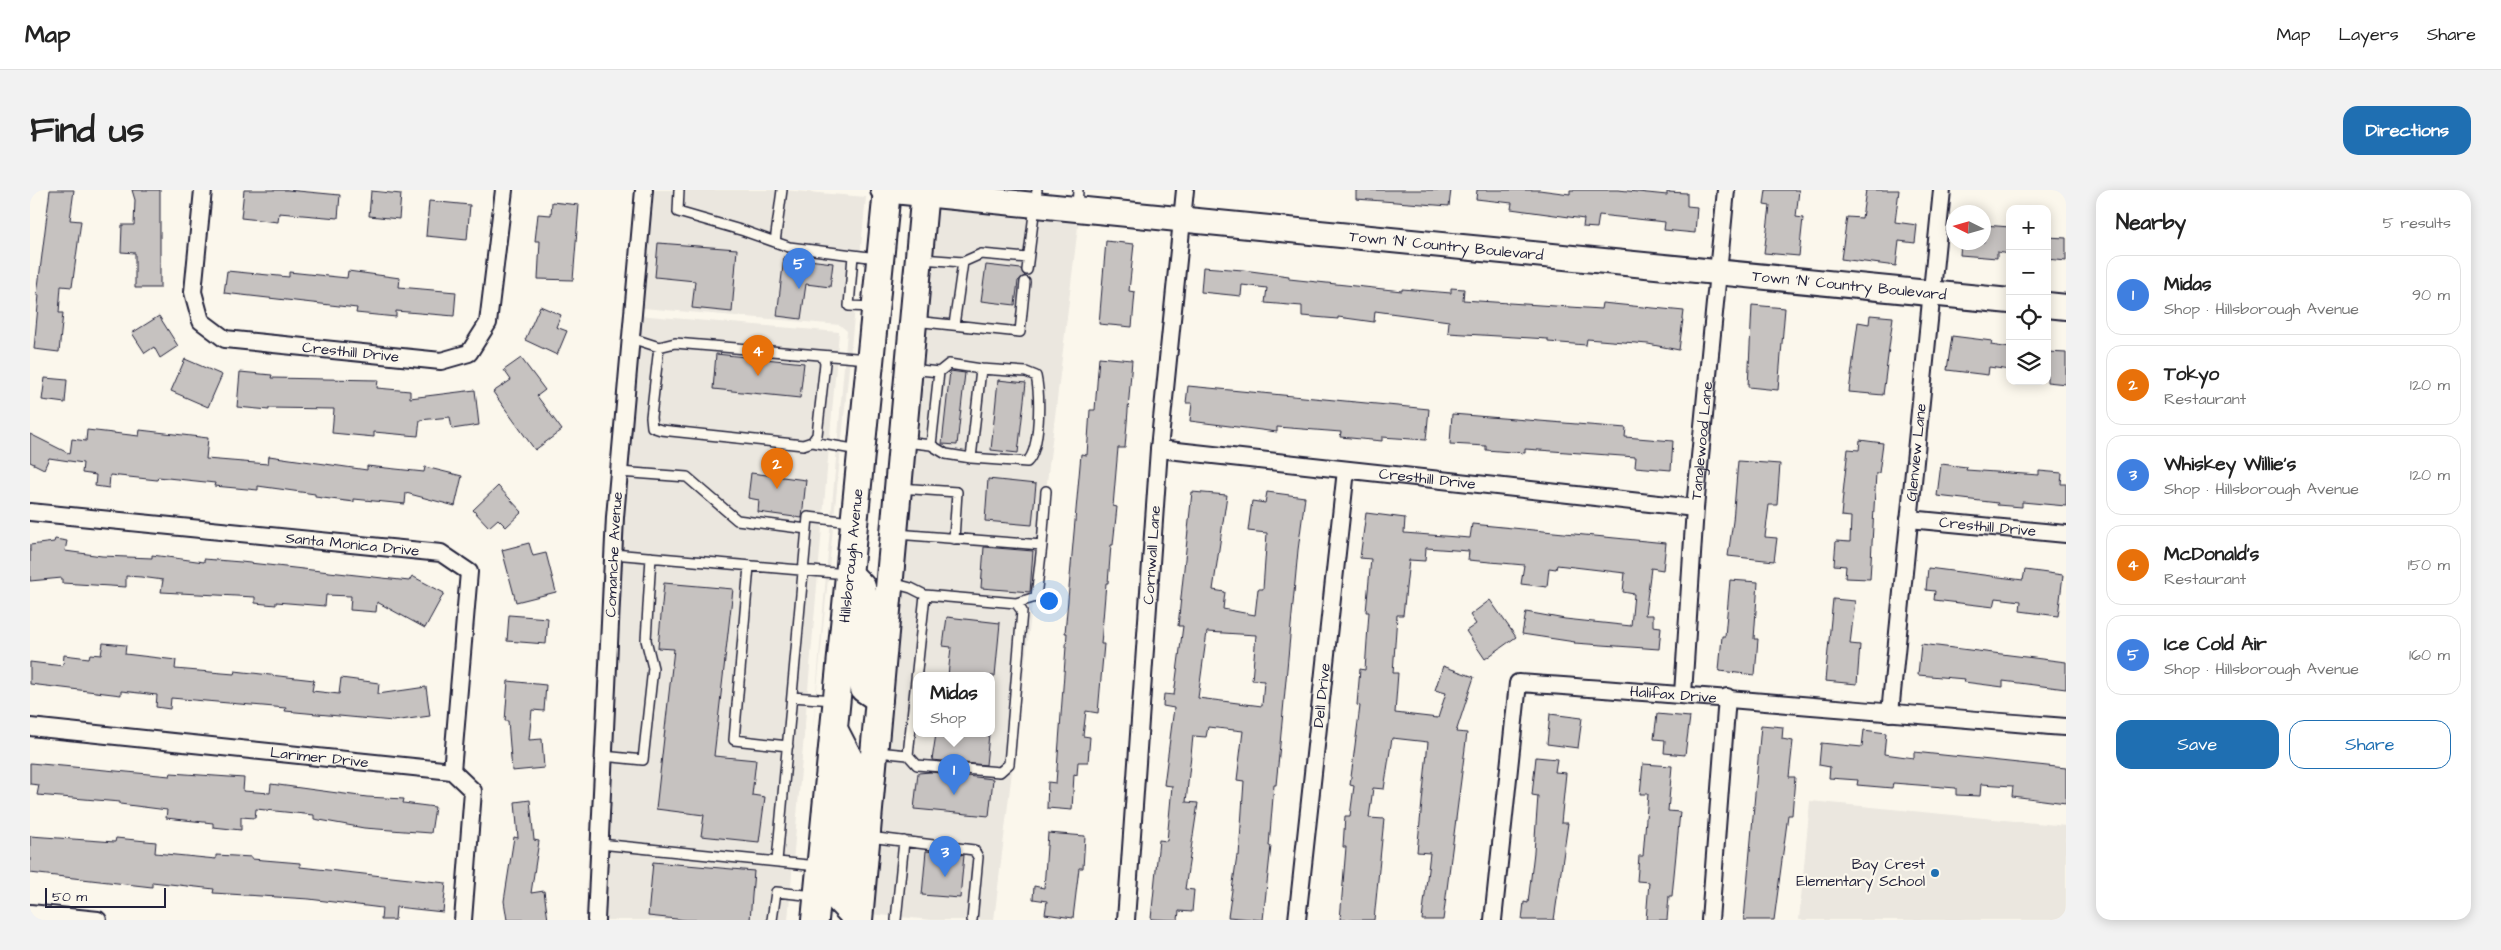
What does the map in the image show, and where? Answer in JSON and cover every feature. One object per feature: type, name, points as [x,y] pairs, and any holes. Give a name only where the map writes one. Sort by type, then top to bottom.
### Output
[{"type":"main road","name":"Hillsborough Avenue","points":[[817,908],[887,190]]},
{"type":"main road","points":[[858,920],[925,192]]},
{"type":"main road","points":[[850,574],[862,587],[865,603],[862,678],[864,689],[879,699]]},
{"type":"main road","points":[[834,729],[851,762],[839,900],[858,920]]},
{"type":"street","name":"Cresthill Drive","points":[[203,190],[193,292],[201,321],[226,339],[441,361],[469,353],[488,323],[504,190]]},
{"type":"street","name":"Comanche Avenue","points":[[596,920],[613,554],[644,190]]},
{"type":"street","name":"Town 'N' Country Boulevard","points":[[883,190],[1077,200],[1182,220],[2006,301]]},
{"type":"street","name":"Cornwall Lane","points":[[1126,920],[1159,449],[1185,190]]},
{"type":"street","name":"Tanglewood Lane","points":[[1683,694],[1695,508],[1726,190]]},
{"type":"street","name":"Glenview Lane","points":[[1890,713],[1942,190]]},
{"type":"street","points":[[2051,305],[2066,307]]},
{"type":"street","name":"Cresthill Drive","points":[[1159,449],[1695,508]]},
{"type":"street","name":"Dell Drive","points":[[1297,920],[1346,470]]},
{"type":"street","name":"Santa Monica Drive","points":[[30,512],[441,553],[469,572],[452,771]]},
{"type":"street","name":"Cresthill Drive","points":[[1909,519],[2066,534]]},
{"type":"street","name":"Halifax Drive","points":[[1493,920],[1518,682],[1727,697],[1890,713],[2066,727]]},
{"type":"street","points":[[1710,920],[1727,697]]},
{"type":"street","name":"Larimer Drive","points":[[30,727],[452,771]]},
{"type":"street","points":[[452,771],[473,791],[463,920]]},
{"type":"street","points":[[30,913],[98,920]]},
{"type":"lane","points":[[679,190],[678,212],[789,247],[880,258]]},
{"type":"lane","points":[[774,242],[782,190]]},
{"type":"lane","points":[[1027,270],[1036,198]]},
{"type":"lane","points":[[919,259],[963,262],[981,254],[1028,258]]},
{"type":"lane","points":[[854,255],[849,306],[876,307]]},
{"type":"lane","points":[[954,326],[963,262]]},
{"type":"lane","points":[[913,321],[1020,332],[1025,282]]},
{"type":"lane","points":[[631,338],[660,346],[675,343],[870,359]]},
{"type":"lane","points":[[660,346],[651,417],[652,427],[661,430],[803,445],[812,442],[861,451]]},
{"type":"lane","points":[[812,442],[817,435],[825,363],[822,356]]},
{"type":"lane","points":[[902,442],[931,445],[946,454],[1027,462],[1032,458],[1035,446],[1039,388],[1036,376],[1026,372],[981,369],[949,364],[939,372],[909,369]]},
{"type":"lane","points":[[972,458],[981,369]]},
{"type":"lane","points":[[931,445],[939,372]]},
{"type":"lane","points":[[619,472],[687,477],[737,520],[807,529]]},
{"type":"lane","points":[[898,488],[957,492],[954,539]]},
{"type":"lane","points":[[889,582],[925,595],[1016,603],[1036,597],[1046,491]]},
{"type":"lane","points":[[777,862],[808,517],[855,522]]},
{"type":"lane","points":[[894,534],[1042,546]]},
{"type":"lane","points":[[613,554],[850,574]]},
{"type":"lane","points":[[603,756],[643,760],[653,668],[646,640],[651,557]]},
{"type":"lane","points":[[749,566],[734,740],[788,746]]},
{"type":"lane","points":[[917,672],[925,595]]},
{"type":"lane","points":[[874,751],[908,755],[917,765],[1000,772],[1009,764],[1022,611],[1016,603]]},
{"type":"lane","points":[[792,697],[837,700]]},
{"type":"lane","points":[[908,755],[913,708]]},
{"type":"lane","points":[[866,837],[974,850],[978,857],[972,920]]},
{"type":"lane","points":[[896,920],[904,841]]},
{"type":"lane","points":[[600,844],[821,866]]},
{"type":"lane","points":[[772,920],[776,892],[817,908]]},
{"type":"shaded area","points":[[653,190],[784,190],[866,197],[812,739],[847,331],[840,325],[643,308]]},
{"type":"shaded area","points":[[937,204],[1079,218],[994,920],[932,920],[869,914]]},
{"type":"shaded area","points":[[637,315],[839,332],[788,920],[585,920],[602,563]]},
{"type":"shaded area","name":"Bay Crest Elementary School","points":[[1810,801],[2066,826],[2066,920],[1799,920]]},
{"type":"building","points":[[50,190],[74,190],[70,220],[81,221],[72,287],[61,286],[59,313],[63,313],[59,352],[34,349],[39,295],[37,295]]},
{"type":"building","points":[[132,190],[160,190],[160,288],[135,288],[135,253],[121,252],[122,225],[134,225],[135,200]]},
{"type":"building","points":[[244,190],[287,190],[340,195],[338,218],[279,213],[278,222],[241,218]]},
{"type":"building","points":[[1356,190],[1451,190],[1449,206],[1356,199]]},
{"type":"building","points":[[1477,190],[1539,190],[1570,194],[1570,190],[1618,190],[1667,195],[1667,192],[1687,193],[1687,206],[1697,207],[1695,233],[1664,230],[1665,222],[1599,215],[1597,228],[1583,227],[1584,219],[1511,209],[1512,203],[1476,199]]},
{"type":"building","points":[[1766,190],[1799,190],[1796,217],[1803,218],[1799,256],[1764,253],[1770,206],[1764,205]]},
{"type":"building","points":[[1866,190],[1899,190],[1895,222],[1917,225],[1915,243],[1899,241],[1896,266],[1841,259],[1847,217],[1862,218]]},
{"type":"building","points":[[371,191],[401,194],[399,219],[369,216]]},
{"type":"building","points":[[429,201],[470,205],[467,240],[426,236]]},
{"type":"building","points":[[552,202],[579,205],[573,280],[538,279],[540,241],[535,241],[538,214],[551,215]]},
{"type":"building","points":[[1991,226],[2006,227],[2006,253],[1997,252],[1997,258],[1960,255],[1960,250],[1991,250]]},
{"type":"building","points":[[2051,237],[2066,238],[2066,261],[2051,259]]},
{"type":"building","points":[[1106,241],[1134,244],[1129,291],[1135,292],[1132,327],[1099,324]]},
{"type":"building","points":[[658,243],[737,249],[732,312],[692,308],[695,281],[655,277]]},
{"type":"building","points":[[784,257],[833,263],[830,287],[806,284],[801,319],[777,316]]},
{"type":"building","points":[[986,265],[1021,269],[1025,276],[1018,281],[1015,305],[981,301]]},
{"type":"building","points":[[1203,267],[1243,270],[1289,276],[1289,279],[1402,291],[1402,289],[1451,293],[1451,288],[1464,289],[1463,300],[1601,309],[1602,303],[1684,311],[1679,350],[1648,344],[1587,339],[1586,345],[1548,342],[1548,339],[1448,333],[1449,321],[1375,311],[1374,322],[1338,317],[1338,319],[1302,316],[1302,306],[1265,303],[1267,288],[1242,285],[1241,296],[1201,292]]},
{"type":"building","points":[[227,271],[289,277],[289,272],[347,278],[348,271],[400,278],[399,287],[456,292],[454,316],[396,311],[396,317],[356,313],[357,308],[224,293]]},
{"type":"building","points":[[1752,305],[1785,308],[1778,390],[1748,387]]},
{"type":"building","points":[[540,306],[561,315],[556,327],[567,331],[557,355],[525,340]]},
{"type":"building","points":[[1870,315],[1893,317],[1883,395],[1849,392],[1858,322],[1869,324]]},
{"type":"building","points":[[159,316],[178,346],[160,358],[154,347],[145,353],[132,333]]},
{"type":"building","points":[[1952,336],[1992,341],[1991,345],[2006,347],[2006,369],[1989,367],[1988,375],[1947,370]]},
{"type":"building","points":[[2051,352],[2066,353],[2066,384],[2051,382]]},
{"type":"building","points":[[716,354],[804,363],[800,398],[713,389]]},
{"type":"building","points":[[1099,357],[1132,360],[1125,448],[1118,448],[1113,506],[1117,507],[1108,583],[1106,583],[1101,644],[1104,644],[1098,713],[1086,711],[1083,736],[1090,737],[1088,762],[1078,762],[1077,775],[1074,774],[1072,810],[1047,808],[1048,782],[1056,783],[1067,633],[1065,633],[1081,454],[1087,455],[1090,410],[1095,410]]},
{"type":"building","points":[[521,358],[545,390],[537,396],[562,430],[535,450],[493,392],[511,380],[504,370]]},
{"type":"building","points":[[185,359],[222,375],[208,407],[171,391]]},
{"type":"building","points":[[950,371],[965,373],[957,445],[942,444]]},
{"type":"building","points":[[240,372],[272,375],[271,378],[378,380],[377,388],[410,391],[410,398],[475,390],[479,425],[452,429],[450,417],[420,420],[418,436],[374,432],[374,437],[332,433],[334,409],[269,408],[269,410],[237,407]]},
{"type":"building","points":[[45,378],[67,380],[65,403],[42,400]]},
{"type":"building","points":[[998,380],[1026,383],[1018,453],[991,450]]},
{"type":"building","points":[[1188,386],[1429,409],[1426,440],[1382,437],[1382,441],[1340,437],[1341,432],[1277,427],[1277,432],[1190,421],[1192,403],[1186,403]]},
{"type":"building","points":[[1452,414],[1626,428],[1625,437],[1673,441],[1671,470],[1635,467],[1636,457],[1525,449],[1525,453],[1486,450],[1486,446],[1450,444]]},
{"type":"building","points":[[87,430],[139,436],[140,430],[208,438],[206,459],[268,464],[269,456],[367,470],[367,466],[424,472],[425,467],[462,476],[455,506],[406,493],[405,504],[354,499],[354,502],[258,486],[258,490],[214,486],[215,483],[158,477],[157,480],[110,475],[109,488],[95,486],[96,475],[82,473],[83,463],[49,458],[44,469],[30,462],[30,434],[70,454],[72,439],[86,441]]},
{"type":"building","points":[[1860,440],[1883,443],[1879,473],[1876,473],[1870,579],[1845,578],[1846,566],[1834,565],[1836,541],[1850,542],[1851,517],[1841,516],[1844,484],[1848,449],[1859,450]]},
{"type":"building","points":[[1738,461],[1780,464],[1777,505],[1769,505],[1765,537],[1777,538],[1774,561],[1728,556]]},
{"type":"building","points":[[1941,464],[1967,467],[1966,470],[2039,475],[2039,471],[2062,473],[2061,484],[2066,484],[2066,506],[2022,502],[2022,507],[1937,496]]},
{"type":"building","points":[[751,473],[806,480],[802,518],[758,512],[759,500],[748,498]]},
{"type":"building","points":[[988,479],[1036,484],[1032,525],[985,521]]},
{"type":"building","points":[[498,486],[522,512],[506,527],[498,519],[489,527],[473,510]]},
{"type":"building","points":[[1192,492],[1227,495],[1213,590],[1225,592],[1223,609],[1255,615],[1258,589],[1263,589],[1267,533],[1248,531],[1252,501],[1265,503],[1267,492],[1305,497],[1298,550],[1276,785],[1274,785],[1269,846],[1271,846],[1263,920],[1228,917],[1237,856],[1239,856],[1244,781],[1237,780],[1243,731],[1208,727],[1206,737],[1193,736],[1186,802],[1198,803],[1185,889],[1194,890],[1192,912],[1179,911],[1178,920],[1151,919],[1159,840],[1167,841],[1172,786],[1164,785],[1174,708],[1163,706],[1164,694],[1174,695],[1183,626],[1178,626]],"holes":[[[1207,632],[1256,635],[1252,680],[1264,681],[1262,706],[1198,698]]]},
{"type":"building","points":[[1366,513],[1405,518],[1404,533],[1470,538],[1472,524],[1666,543],[1663,570],[1651,568],[1645,615],[1653,615],[1653,626],[1661,627],[1659,649],[1574,643],[1522,634],[1526,612],[1565,619],[1631,626],[1634,594],[1623,592],[1625,573],[1557,565],[1556,569],[1549,568],[1547,587],[1521,584],[1524,565],[1468,560],[1469,551],[1426,548],[1425,561],[1409,560],[1403,615],[1397,615],[1393,673],[1398,673],[1395,713],[1438,718],[1446,693],[1435,690],[1443,666],[1474,677],[1456,732],[1467,733],[1443,920],[1422,920],[1430,853],[1417,852],[1428,742],[1392,738],[1384,789],[1373,788],[1369,818],[1384,819],[1374,920],[1340,920],[1346,847],[1343,847],[1345,816],[1350,816],[1354,786],[1350,785],[1360,706],[1357,705],[1360,669],[1365,670],[1369,612],[1366,612],[1371,559],[1360,558]]},
{"type":"building","points":[[55,539],[67,541],[65,551],[102,556],[152,558],[152,555],[204,562],[204,559],[241,562],[409,581],[412,576],[444,593],[425,628],[377,602],[376,612],[350,610],[351,596],[326,595],[325,606],[276,602],[276,605],[255,603],[255,597],[161,592],[163,580],[141,577],[126,576],[126,587],[62,583],[62,578],[30,581],[30,545],[54,542]]},
{"type":"building","points":[[529,543],[533,556],[546,553],[556,592],[516,602],[502,550]]},
{"type":"building","points":[[984,547],[1033,551],[1030,592],[981,588]]},
{"type":"building","points":[[1928,568],[2023,580],[2025,570],[2063,575],[2058,616],[2020,611],[2021,601],[1996,598],[1994,607],[1934,600],[1935,591],[1926,590]]},
{"type":"building","points":[[1730,580],[1758,582],[1754,639],[1758,639],[1755,675],[1719,671],[1722,636],[1725,636]]},
{"type":"building","points":[[664,583],[733,589],[714,756],[756,760],[752,795],[765,797],[759,842],[701,836],[704,815],[656,809],[674,649],[658,648]]},
{"type":"building","points":[[1833,599],[1855,601],[1850,644],[1860,645],[1857,684],[1825,681]]},
{"type":"building","points":[[1490,600],[1516,637],[1485,659],[1466,631],[1476,624],[1470,615]]},
{"type":"building","points":[[509,615],[548,618],[546,644],[507,641]]},
{"type":"building","points":[[947,617],[1000,623],[995,676],[995,672],[948,672],[951,647],[943,646]]},
{"type":"building","points":[[103,643],[126,645],[125,654],[176,660],[175,669],[234,674],[235,671],[314,680],[312,691],[339,694],[341,678],[379,683],[378,694],[426,687],[430,716],[393,721],[285,711],[286,708],[171,698],[170,709],[156,707],[157,695],[121,691],[121,695],[30,684],[30,662],[63,666],[64,655],[89,658],[90,654],[101,655]]},
{"type":"building","points":[[1921,644],[2066,662],[2066,689],[2003,681],[2003,687],[1964,682],[1965,679],[1918,675]]},
{"type":"building","points":[[508,681],[546,685],[544,711],[532,710],[529,740],[542,739],[544,768],[512,771],[508,721],[505,721]]},
{"type":"building","points":[[1550,714],[1582,718],[1578,748],[1547,744]]},
{"type":"building","points":[[1657,714],[1690,717],[1685,755],[1664,753],[1665,740],[1654,739]]},
{"type":"building","points":[[1761,725],[1783,727],[1782,739],[1793,741],[1789,777],[1795,777],[1792,815],[1788,815],[1774,920],[1744,920]]},
{"type":"building","points":[[1864,730],[1886,733],[1884,754],[1914,758],[1914,752],[2066,768],[2066,803],[2012,796],[2013,786],[1981,784],[1980,796],[1956,795],[1956,788],[1893,783],[1892,788],[1857,785],[1858,780],[1829,778],[1830,767],[1819,765],[1821,743],[1862,747]]},
{"type":"building","points":[[936,737],[989,737],[986,765],[932,760]]},
{"type":"building","points":[[1536,757],[1557,759],[1555,772],[1566,773],[1561,823],[1568,823],[1554,920],[1522,920],[1524,902],[1528,903],[1534,852],[1538,796],[1532,795]]},
{"type":"building","points":[[30,763],[170,776],[171,773],[244,778],[243,791],[270,793],[271,784],[367,797],[404,799],[403,803],[435,807],[431,833],[364,828],[314,819],[314,815],[256,809],[255,818],[241,817],[241,830],[213,827],[213,823],[166,818],[167,810],[120,804],[120,802],[37,795],[39,785],[30,784]]},
{"type":"building","points":[[1643,764],[1672,766],[1668,811],[1680,812],[1672,896],[1669,896],[1667,920],[1646,920],[1649,882],[1637,881],[1639,856],[1643,856],[1648,794],[1640,794]]},
{"type":"building","points":[[931,772],[993,779],[989,816],[914,809],[918,773]]},
{"type":"building","points":[[530,800],[534,840],[539,841],[531,893],[544,891],[548,920],[507,920],[504,901],[514,837],[518,838],[515,802]]},
{"type":"building","points":[[1048,833],[1085,836],[1083,868],[1079,868],[1073,918],[1045,914],[1047,901],[1033,899],[1034,886],[1044,888]]},
{"type":"building","points":[[30,836],[115,842],[116,838],[156,842],[155,853],[216,859],[216,855],[252,857],[252,859],[300,863],[300,867],[446,883],[443,912],[396,907],[395,920],[381,920],[382,908],[309,899],[213,893],[214,889],[152,882],[152,887],[30,873]]},
{"type":"building","points":[[926,851],[964,855],[960,898],[922,895]]},
{"type":"building","points":[[653,862],[754,871],[750,920],[686,920],[648,916]]},
{"type":"place","name":"Ice Cold Air","points":[[799,289]]},
{"type":"place","name":"McDonald's","points":[[758,376]]},
{"type":"place","name":"Tokyo","points":[[777,489]]},
{"type":"place","name":"Midas","points":[[954,795]]},
{"type":"place","name":"Bay Crest Elementary School","points":[[1935,873]]},
{"type":"place","name":"Whiskey Willie's","points":[[945,877]]}]
